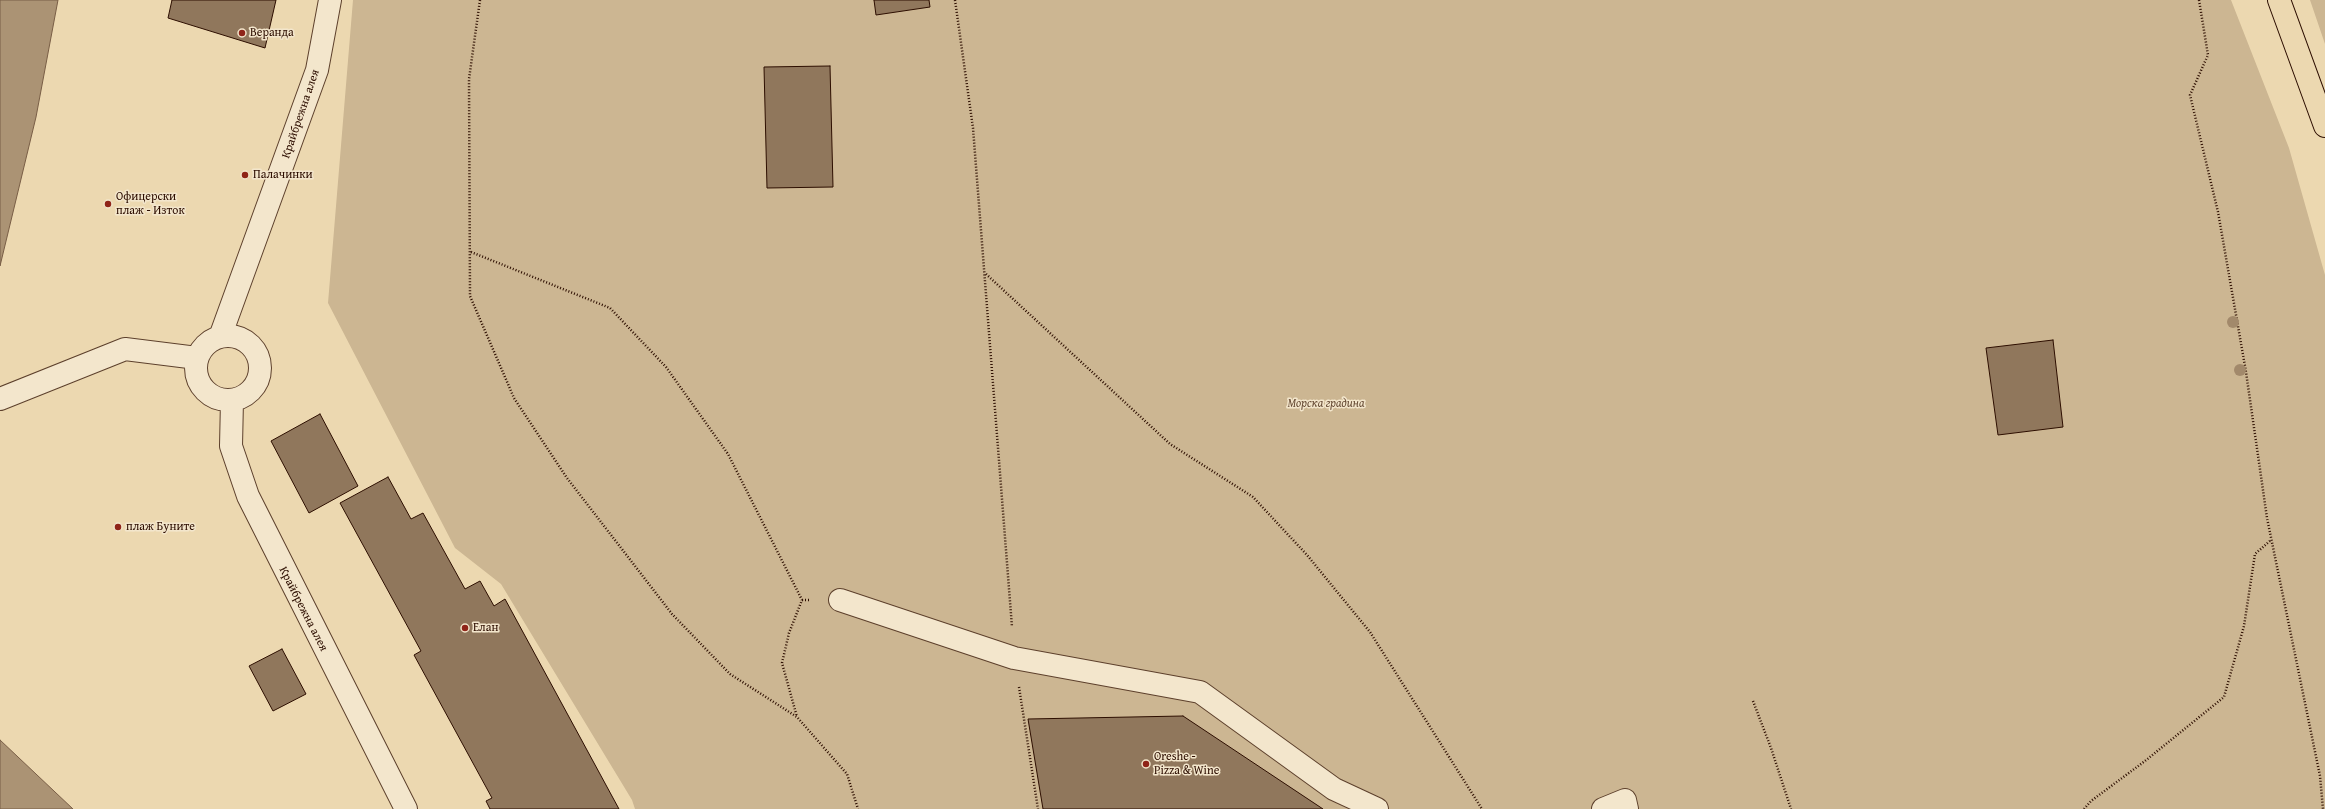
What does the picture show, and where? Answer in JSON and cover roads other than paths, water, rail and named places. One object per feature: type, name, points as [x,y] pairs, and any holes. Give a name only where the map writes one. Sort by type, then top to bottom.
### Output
[{"type":"main road","points":[[2279,0],[2325,126]]},
{"type":"street","name":"Крайбрежна алея","points":[[220,337],[317,70],[330,0]]},
{"type":"street","points":[[230,336],[249,344],[259,362],[256,382],[251,390],[232,400],[211,396],[203,389],[195,369],[197,358],[210,341],[220,337],[230,336]]},
{"type":"street","points":[[0,399],[125,349],[197,358]]},
{"type":"street","name":"Крайбрежна алея","points":[[232,400],[232,446],[248,496],[406,809]]},
{"type":"street","points":[[840,600],[1014,658],[1200,692],[1334,789],[1377,809]]},
{"type":"street","points":[[1603,809],[1625,800],[1627,809]]},
{"type":"place","name":"Веранда","points":[[242,33]]},
{"type":"place","name":"Палачинки","points":[[245,175]]},
{"type":"place","name":"Офицерски плаж - Изток","points":[[108,204]]},
{"type":"place","name":"плаж Буните","points":[[118,527]]},
{"type":"place","name":"Елан","points":[[465,628]]},
{"type":"place","name":"Oreshe - Pizza & Wine","points":[[1146,764]]},
{"type":"park label","name":"Морска градина","points":[[1326,404]]}]
